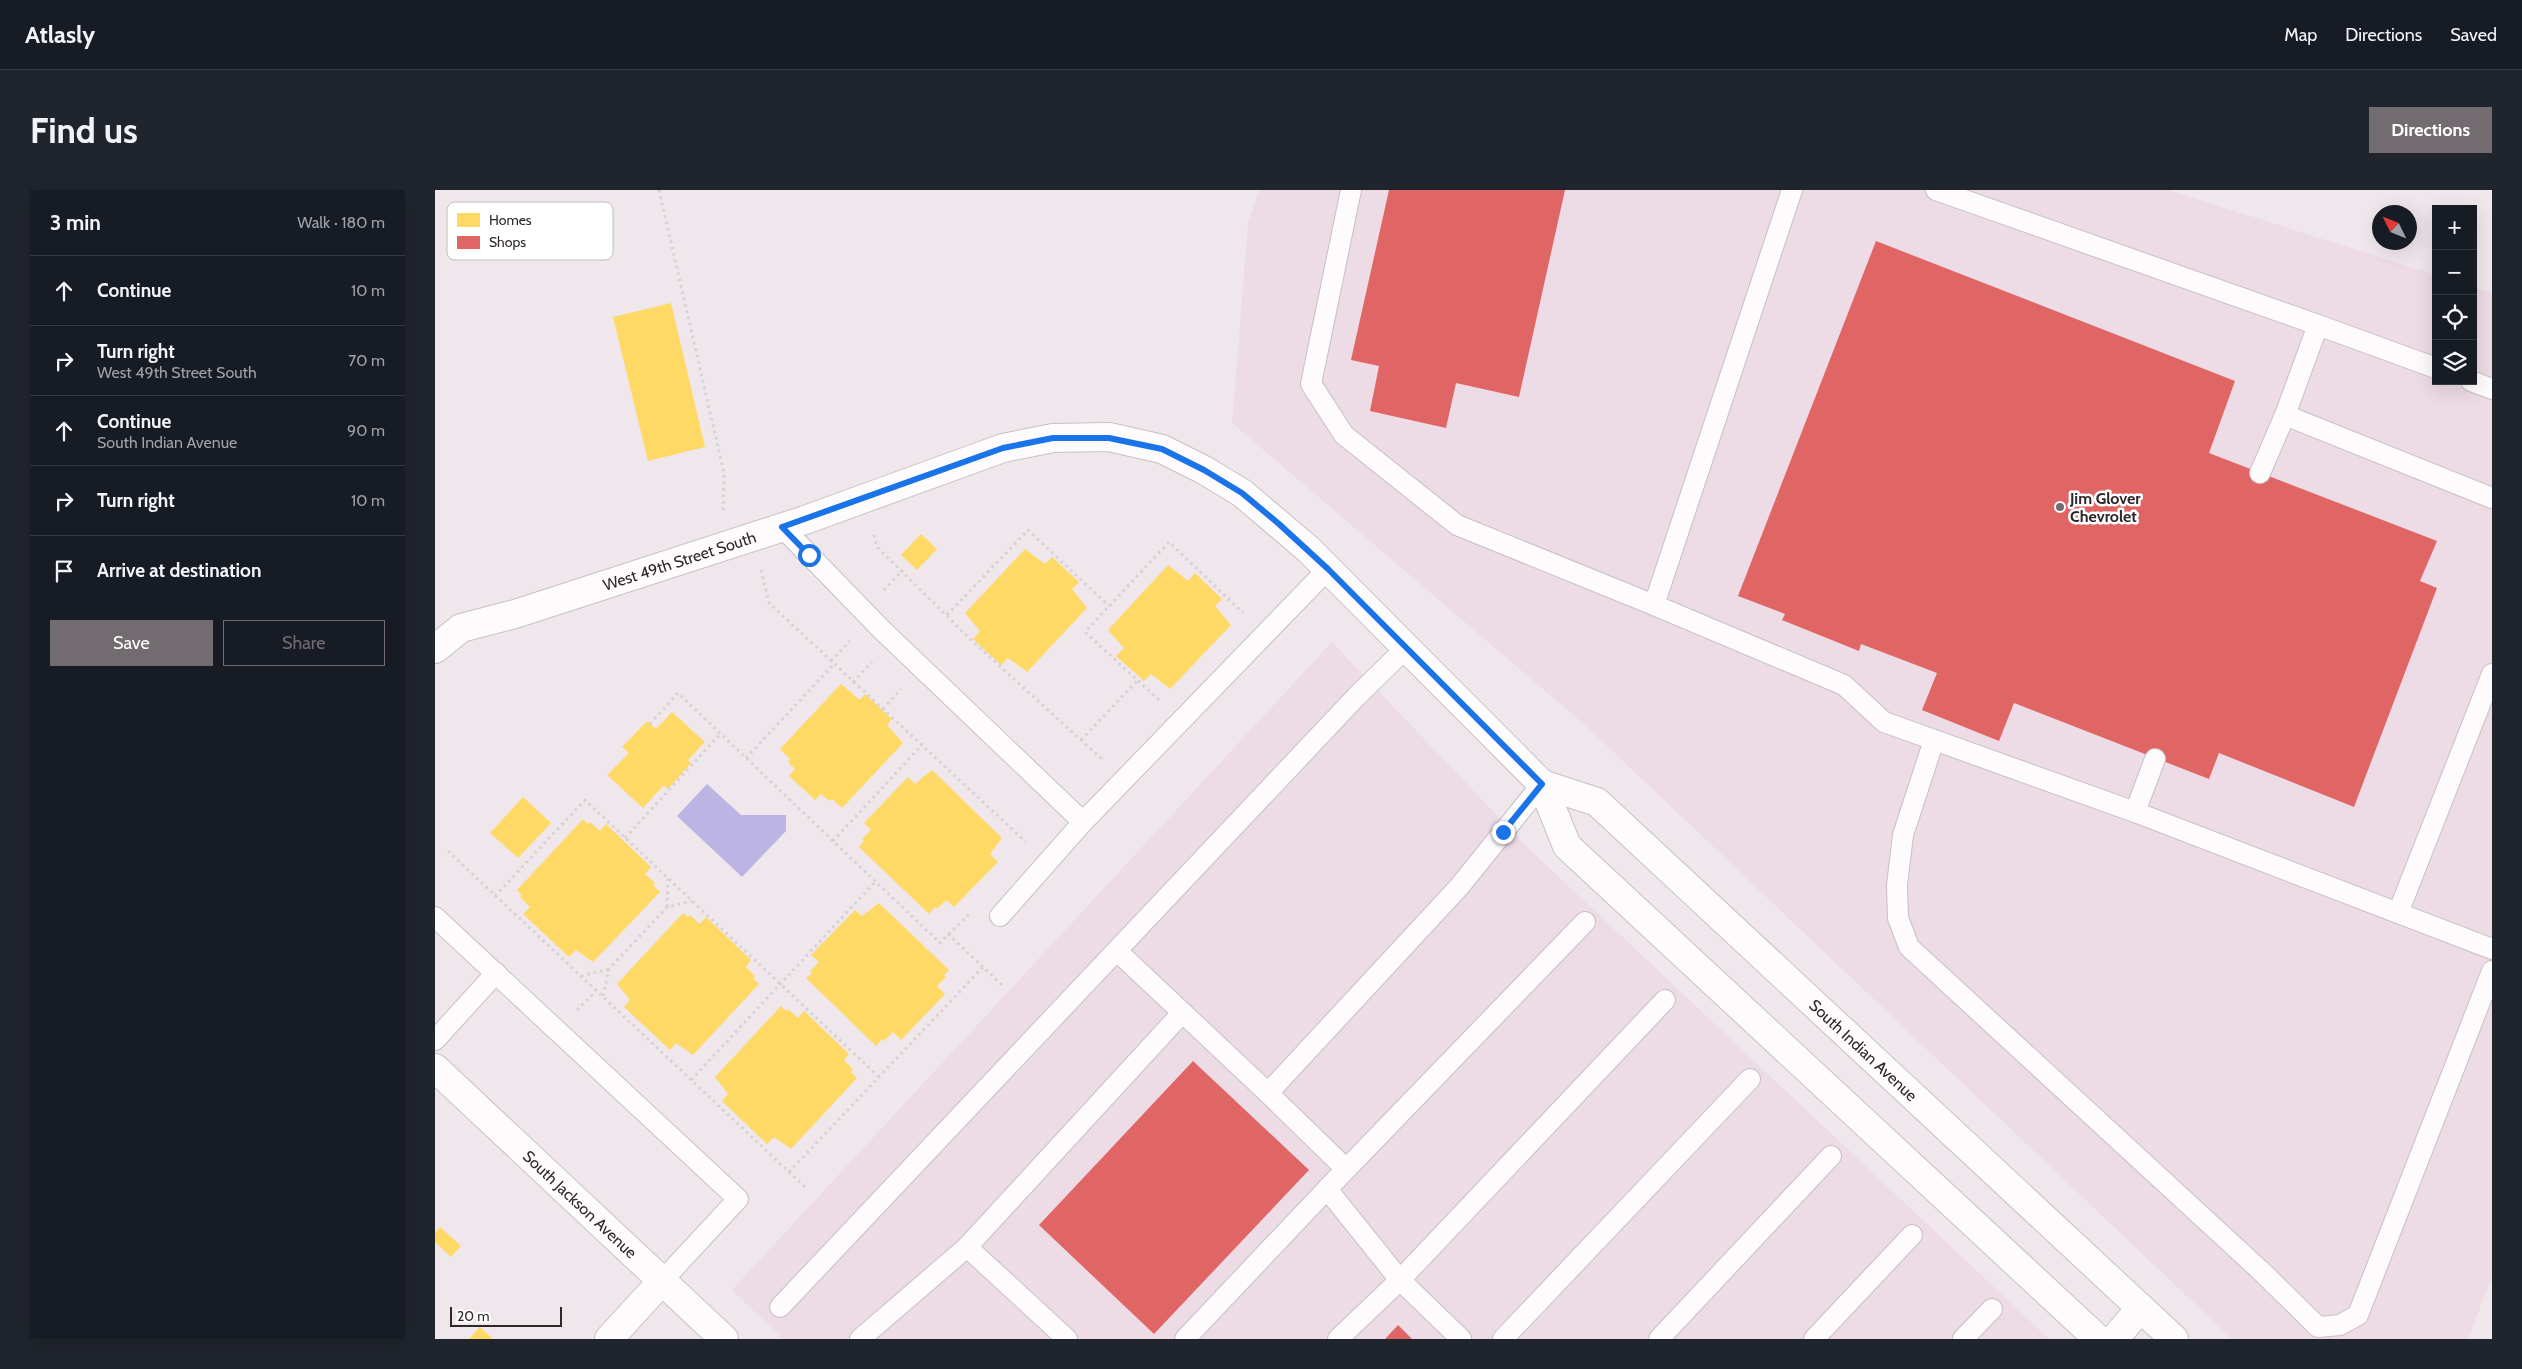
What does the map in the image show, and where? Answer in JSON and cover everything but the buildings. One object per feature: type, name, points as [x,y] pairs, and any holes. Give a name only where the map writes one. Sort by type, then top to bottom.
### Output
[{"type":"street","name":"West 49th Street South","points":[[435,649],[461,628],[515,614],[782,527],[1012,447],[1053,438],[1109,438],[1162,449]]},
{"type":"street","name":"South Indian Avenue","points":[[1162,449],[1204,470],[1242,493],[1328,569],[1542,784],[1567,846],[2098,1339]]},
{"type":"street","name":"South Indian Avenue","points":[[1542,784],[1597,802],[2174,1339]]},
{"type":"street","name":"South Jackson Avenue","points":[[435,1068],[725,1339]]},
{"type":"street","points":[[609,1339],[662,1281]]},
{"type":"street","points":[[2113,1339],[2141,1308]]},
{"type":"lane","points":[[1351,190],[1311,384],[1344,435],[1457,525],[1844,685],[1884,722],[2135,812],[2492,949]]},
{"type":"lane","points":[[1654,605],[1792,190]]},
{"type":"lane","points":[[1935,190],[2318,324],[2432,367]]},
{"type":"lane","points":[[2260,473],[2285,415],[2318,324]]},
{"type":"lane","points":[[2477,383],[2492,389]]},
{"type":"lane","points":[[2285,415],[2492,498]]},
{"type":"lane","points":[[782,527],[882,630],[1083,822]]},
{"type":"lane","points":[[1000,916],[1083,822],[1328,569]]},
{"type":"lane","points":[[780,1307],[1356,697],[1406,648]]},
{"type":"lane","points":[[2398,913],[2492,674]]},
{"type":"lane","points":[[1934,740],[1903,835],[1897,885],[1898,918],[1909,947],[2261,1270],[2318,1327],[2340,1324],[2359,1315],[2492,971]]},
{"type":"lane","points":[[2135,812],[2155,759]]},
{"type":"lane","points":[[1268,1093],[1459,887],[1542,784]]},
{"type":"lane","points":[[435,917],[737,1199],[662,1281]]},
{"type":"lane","points":[[1185,1339],[1585,922]]},
{"type":"lane","points":[[1117,952],[1268,1093],[1346,1169]]},
{"type":"lane","points":[[435,1040],[497,973]]},
{"type":"lane","points":[[1338,1339],[1400,1280],[1665,1000]]},
{"type":"lane","points":[[859,1339],[967,1247],[1182,1013]]},
{"type":"lane","points":[[1503,1339],[1750,1079]]},
{"type":"lane","points":[[1659,1339],[1831,1156]]},
{"type":"lane","points":[[1327,1189],[1400,1280],[1461,1339]]},
{"type":"lane","points":[[1814,1339],[1912,1235]]},
{"type":"lane","points":[[967,1247],[1067,1339]]},
{"type":"lane","points":[[1963,1339],[1992,1309]]},
{"type":"path","points":[[659,190],[724,473],[722,509],[730,544]]},
{"type":"path","points":[[947,615],[1028,530],[1109,606]]},
{"type":"path","points":[[874,535],[877,547],[947,615],[1107,763]]},
{"type":"path","points":[[1163,704],[1085,632],[1109,606],[1169,542],[1245,616]]},
{"type":"path","points":[[761,570],[769,603],[1027,843]]},
{"type":"path","points":[[745,758],[834,664]]},
{"type":"path","points":[[1081,740],[1138,680]]},
{"type":"path","points":[[650,724],[678,694],[940,943],[975,908]]},
{"type":"path","points":[[625,838],[720,734]]},
{"type":"path","points":[[833,841],[922,745]]},
{"type":"path","points":[[495,896],[585,800],[879,1077]]},
{"type":"path","points":[[448,851],[805,1187]]},
{"type":"path","points":[[667,907],[668,879]]},
{"type":"path","points":[[691,1080],[876,882]]},
{"type":"path","points":[[603,997],[609,969],[667,907],[693,901]]},
{"type":"path","points":[[949,934],[1002,985]]},
{"type":"path","points":[[789,1172],[983,967]]},
{"type":"path","points":[[580,976],[609,969]]},
{"type":"path","points":[[571,1016],[596,990]]},
{"type":"shaded area","points":[[1259,190],[2168,190],[2432,274],[2432,385],[2477,385],[2477,288],[2492,293],[2492,1276],[2468,1339],[2232,1339],[1585,725],[1232,423],[1248,224]]},
{"type":"shaded area","points":[[1332,642],[1527,847],[2049,1339],[783,1339],[732,1290]]},
{"type":"shaded area","points":[[707,784],[741,815],[786,815],[786,831],[742,877],[677,816]]},
{"type":"place","name":"Jim Glover Chevrolet","points":[[2060,507]]},
{"type":"route","points":[[809,555],[782,527],[1003,448],[1053,438],[1109,438],[1162,449],[1204,470],[1242,493],[1279,524],[1328,569],[1542,784],[1503,832]]}]
